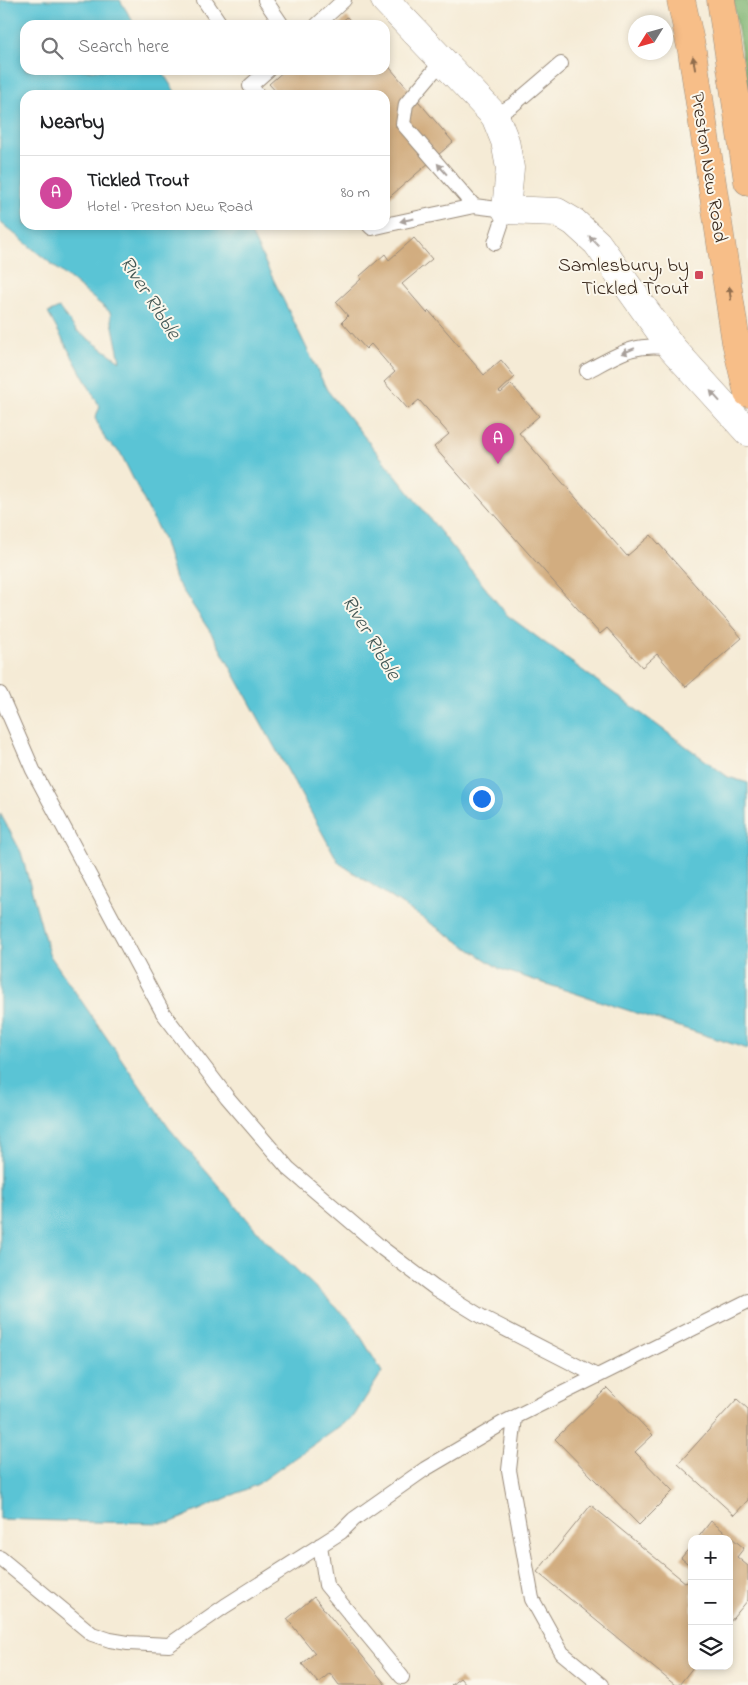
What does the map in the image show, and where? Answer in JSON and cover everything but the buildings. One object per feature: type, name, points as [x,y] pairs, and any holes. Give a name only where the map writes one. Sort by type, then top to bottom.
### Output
[{"type":"highway","name":"Preston New Road","points":[[681,0],[694,60],[736,342],[748,393]]},
{"type":"highway","name":"Preston New Road","points":[[721,0],[748,181]]},
{"type":"street","points":[[385,0],[495,116],[505,141],[510,168],[506,210],[557,212],[574,222],[597,243],[672,348],[748,432]]},
{"type":"lane","points":[[204,0],[218,20]]},
{"type":"lane","points":[[265,0],[279,20]]},
{"type":"lane","points":[[323,20],[344,0]]},
{"type":"lane","points":[[443,60],[406,104],[403,124],[474,206]]},
{"type":"lane","points":[[495,116],[513,105],[561,64]]},
{"type":"lane","points":[[254,90],[250,86],[259,75]]},
{"type":"lane","points":[[390,224],[474,206],[506,210],[495,243]]},
{"type":"lane","points":[[587,371],[627,350],[639,346],[672,348]]},
{"type":"lane","points":[[0,694],[33,770],[162,1013],[227,1097],[288,1168],[383,1249],[435,1288],[482,1317],[597,1376]]},
{"type":"lane","points":[[0,1558],[92,1634],[128,1643],[169,1645],[341,1532],[354,1519],[425,1469],[515,1417],[748,1301]]},
{"type":"lane","points":[[515,1417],[509,1470],[532,1598],[562,1653],[601,1685]]},
{"type":"lane","points":[[320,1546],[326,1586],[402,1676]]},
{"type":"green space","points":[[733,0],[748,0],[748,92]]},
{"type":"water","name":"River Ribble","points":[[0,0],[120,0],[132,20],[20,20],[20,75],[164,75],[174,90],[20,90],[20,230],[249,230],[327,390],[507,615],[728,777],[748,783],[748,1049],[500,969],[339,863],[213,636],[175,579],[163,539],[120,452],[106,441],[95,418],[100,407],[48,313],[59,308],[77,331],[120,361],[110,312],[0,222]]},
{"type":"water","points":[[0,813],[21,852],[49,954],[169,1128],[265,1240],[352,1322],[382,1372],[354,1416],[258,1484],[170,1523],[0,1519]]},
{"type":"place","name":"Samlesbury, by Tickled Trout","points":[[699,275]]},
{"type":"place","name":"Tickled Trout","points":[[498,464]]}]
